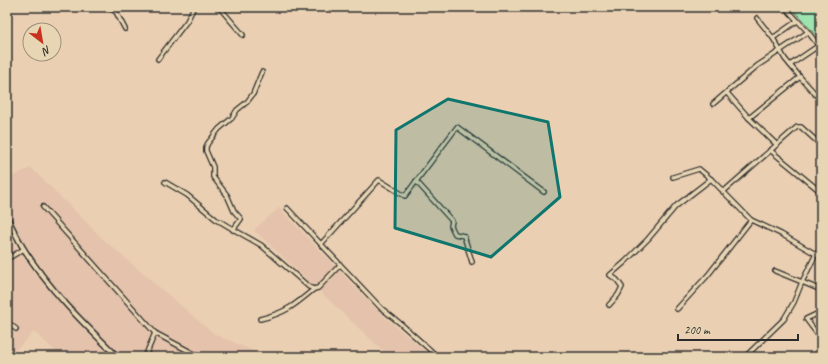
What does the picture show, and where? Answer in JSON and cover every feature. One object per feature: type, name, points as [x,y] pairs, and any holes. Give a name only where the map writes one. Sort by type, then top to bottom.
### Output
[{"type":"street","points":[[107,7],[116,12],[125,28]]},
{"type":"street","points":[[158,59],[187,21],[194,7]]},
{"type":"street","points":[[219,7],[242,35]]},
{"type":"street","points":[[784,7],[820,47],[790,65]]},
{"type":"street","points":[[757,18],[773,38],[779,51],[821,100]]},
{"type":"street","points":[[773,38],[797,21]]},
{"type":"street","points":[[713,104],[769,58],[808,32]]},
{"type":"street","points":[[233,230],[241,219],[234,211],[227,194],[213,177],[213,167],[206,151],[206,147],[219,129],[232,118],[237,110],[247,102],[253,94],[262,72]]},
{"type":"street","points":[[749,118],[800,77]]},
{"type":"street","points":[[815,94],[821,89]]},
{"type":"street","points":[[727,93],[749,118],[776,144]]},
{"type":"street","points":[[321,244],[380,180],[405,196],[457,126],[544,192]]},
{"type":"street","points":[[723,192],[776,144],[799,126],[821,145]]},
{"type":"street","points":[[770,150],[821,192]]},
{"type":"street","points":[[673,177],[699,169],[711,179],[751,220],[781,234],[821,257]]},
{"type":"street","points":[[609,305],[618,295],[622,287],[617,280],[610,275],[648,239],[676,206],[711,179]]},
{"type":"street","points":[[416,181],[452,221],[455,234],[464,236],[472,262]]},
{"type":"street","points":[[165,182],[187,195],[218,221],[261,245],[309,287],[314,289]]},
{"type":"street","points":[[43,207],[155,333],[200,357]]},
{"type":"street","points":[[287,208],[381,308],[438,357]]},
{"type":"street","points":[[7,216],[10,225],[35,267],[63,302],[118,357]]},
{"type":"street","points":[[677,309],[708,275],[751,220]]},
{"type":"street","points":[[7,259],[24,249]]},
{"type":"street","points":[[745,357],[784,319],[794,302],[816,254]]},
{"type":"street","points":[[260,319],[278,315],[296,304],[314,289],[318,288],[340,265]]},
{"type":"street","points":[[775,271],[821,290]]},
{"type":"street","points":[[821,312],[806,319],[821,339]]},
{"type":"street","points":[[7,322],[16,329]]},
{"type":"street","points":[[145,357],[155,333]]},
{"type":"street","points":[[813,357],[821,350]]},
{"type":"highlighted area","points":[[448,99],[548,122],[560,197],[491,257],[395,228],[396,130]]},
{"type":"shaded area","points":[[31,168],[105,241],[214,334],[267,357],[122,357],[62,297],[24,242],[7,208],[7,179]]},
{"type":"shaded area","points":[[279,208],[380,313],[432,357],[390,357],[254,230]]},
{"type":"shaded area","points":[[7,227],[15,245],[36,275],[75,320],[111,357],[62,357],[34,332],[10,355],[7,353]]},
{"type":"green space","points":[[791,7],[821,7],[821,41]]}]
